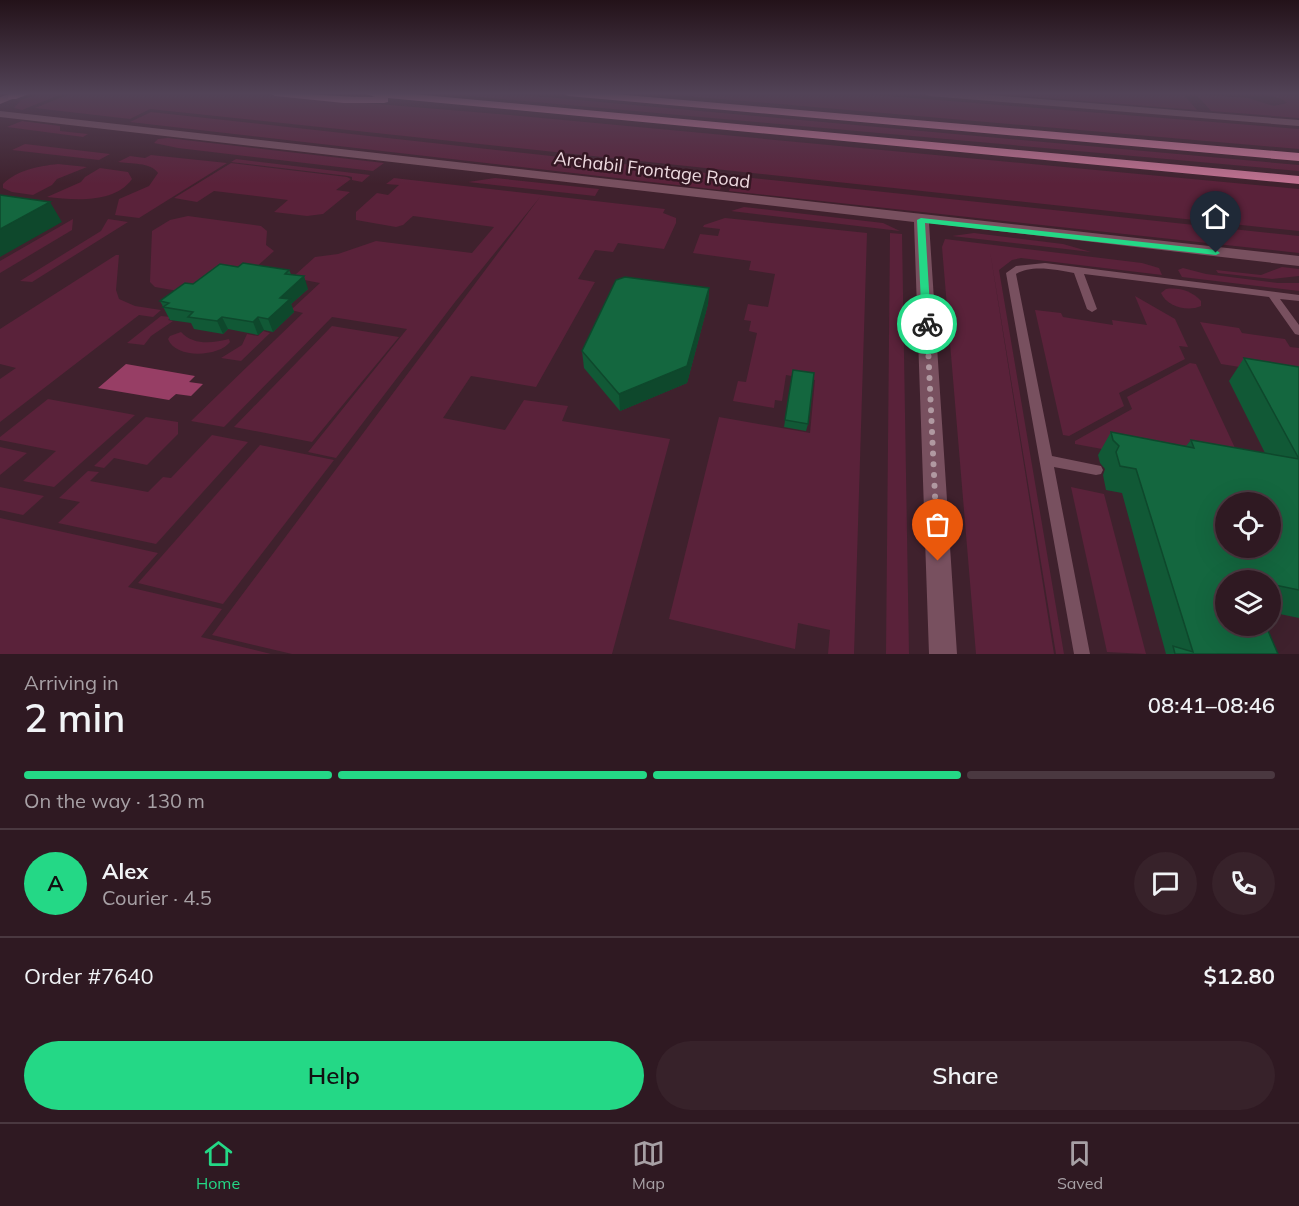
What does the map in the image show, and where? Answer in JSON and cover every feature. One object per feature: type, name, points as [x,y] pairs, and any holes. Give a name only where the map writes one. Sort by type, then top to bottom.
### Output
[{"type":"main road","points":[[698,124],[1299,180]]},
{"type":"main road","points":[[917,124],[1299,157]]},
{"type":"street","name":"Archabil Frontage Road","points":[[83,124],[1299,261]]},
{"type":"street","points":[[921,220],[943,654]]},
{"type":"lane","points":[[1082,654],[1011,273],[1018,268],[1030,266],[1078,270],[1299,298]]},
{"type":"lane","points":[[1078,270],[1092,309]]},
{"type":"lane","points":[[1272,295],[1299,332]]},
{"type":"lane","points":[[1046,460],[1096,470]]},
{"type":"shaded area","points":[[16,124],[41,124],[60,126],[60,131],[88,134],[83,137],[7,127]]},
{"type":"shaded area","points":[[143,124],[256,124],[725,175],[720,190]]},
{"type":"shaded area","points":[[287,124],[601,124],[1299,189],[1299,231]]},
{"type":"shaded area","points":[[774,124],[839,124],[1299,165],[1299,171]]},
{"type":"shaded area","points":[[1004,124],[1231,124],[1299,129],[1299,149]]},
{"type":"shaded area","points":[[168,138],[384,163],[373,171],[178,148],[154,143],[158,139]]},
{"type":"shaded area","points":[[25,144],[110,154],[99,160],[12,150]]},
{"type":"shaded area","points":[[151,155],[227,163],[139,218],[115,215],[119,199],[149,186],[158,173],[155,169],[145,165],[118,162],[130,156],[145,158]]},
{"type":"shaded area","points":[[236,159],[370,175],[362,182],[352,180],[352,177],[348,176],[231,162]]},
{"type":"shaded area","points":[[231,163],[347,177],[351,179],[336,190],[350,192],[323,214],[307,216],[274,212],[288,200],[214,191],[197,202],[174,198]]},
{"type":"shaded area","points":[[58,164],[87,167],[57,179],[52,185],[33,195],[12,192],[3,188],[3,184],[22,172]]},
{"type":"shaded area","points":[[100,168],[128,172],[132,179],[115,193],[104,196],[81,199],[47,197],[81,182]]},
{"type":"shaded area","points":[[734,176],[1299,236],[1299,253],[729,191]]},
{"type":"shaded area","points":[[394,178],[665,209],[663,213],[676,218],[676,223],[664,249],[618,243],[613,252],[595,250],[578,279],[595,282],[536,387],[471,376],[443,418],[505,430],[524,400],[568,406],[562,421],[670,439],[612,654],[292,654],[212,635],[540,197],[455,302],[336,458],[308,452],[407,329],[332,317],[224,427],[191,421],[303,313],[291,310],[320,283],[299,279],[302,276],[295,275],[315,257],[338,254],[376,241],[472,253],[494,227],[413,216],[403,225],[396,227],[356,220],[356,212],[377,193],[388,195],[399,185],[386,184]]},
{"type":"shaded area","points":[[495,178],[599,189],[595,196],[468,182]]},
{"type":"shaded area","points":[[744,207],[883,223],[900,231],[731,211]]},
{"type":"shaded area","points":[[188,216],[261,226],[267,231],[266,245],[274,251],[254,269],[184,292],[155,287],[150,282],[152,231],[170,220]]},
{"type":"shaded area","points":[[725,218],[867,233],[854,654],[828,654],[830,630],[798,623],[795,649],[669,619],[719,417],[810,433],[815,380],[786,375],[782,401],[775,400],[774,408],[733,401],[738,381],[746,382],[757,333],[749,331],[751,321],[744,320],[748,304],[768,307],[775,274],[749,270],[751,261],[693,253],[700,234],[718,236],[720,229],[703,227],[704,225]]},
{"type":"shaded area","points":[[73,219],[72,230],[0,273],[0,261]]},
{"type":"shaded area","points":[[108,219],[128,222],[32,282],[20,281],[101,231]]},
{"type":"shaded area","points":[[890,233],[902,234],[909,654],[886,654]]},
{"type":"shaded area","points":[[974,233],[1063,244],[1091,252],[952,236]]},
{"type":"shaded area","points":[[945,239],[1142,263],[1159,268],[1162,275],[1021,258],[1012,260],[999,270],[1064,654],[1056,654],[990,251],[1054,654],[976,654],[942,247]]},
{"type":"shaded area","points":[[119,255],[116,290],[119,299],[135,306],[161,310],[153,317],[139,315],[0,422],[0,379],[16,368],[0,364],[0,329]]},
{"type":"shaded area","points":[[1282,267],[1299,269],[1299,276],[1272,279],[1218,273],[1216,270],[1261,275]]},
{"type":"shaded area","points":[[1183,268],[1206,274],[1278,283],[1299,283],[1299,291],[1182,277],[1178,270]]},
{"type":"shaded area","points":[[1166,289],[1180,289],[1189,292],[1201,301],[1201,306],[1184,308],[1173,305],[1161,293]]},
{"type":"shaded area","points":[[1135,296],[1175,319],[1188,347],[1179,346],[1185,359],[1119,393],[1124,406],[1069,436],[1063,435],[1035,310],[1061,313],[1063,317],[1113,325],[1112,320],[1147,325]]},
{"type":"shaded area","points":[[161,316],[171,317],[168,320],[173,321],[151,336],[144,345],[127,343]]},
{"type":"shaded area","points":[[1200,322],[1239,328],[1242,333],[1285,339],[1290,347],[1299,348],[1299,390],[1246,368],[1221,364]]},
{"type":"shaded area","points":[[332,326],[399,337],[312,442],[234,427]]},
{"type":"shaded area","points":[[263,331],[270,333],[241,361],[221,358],[242,345],[247,334],[258,336]]},
{"type":"shaded area","points":[[181,332],[192,340],[210,342],[229,339],[230,342],[217,351],[188,353],[179,350],[168,339]]},
{"type":"shaded area","points":[[1190,363],[1196,364],[1248,476],[1075,444],[1075,441],[1132,409],[1127,397]]},
{"type":"shaded area","points":[[126,364],[195,376],[189,382],[203,384],[191,396],[176,394],[169,400],[98,388]]},
{"type":"shaded area","points":[[48,399],[135,415],[54,487],[23,481],[56,451],[0,440],[0,437]]},
{"type":"shaded area","points":[[146,417],[178,422],[178,434],[147,465],[114,458],[104,468],[94,466]]},
{"type":"shaded area","points":[[212,435],[248,442],[156,544],[58,523],[80,502],[59,498],[88,471],[99,472],[90,481],[148,492],[163,477],[171,478]]},
{"type":"shaded area","points":[[260,445],[334,460],[223,604],[138,583]]},
{"type":"shaded area","points":[[0,447],[27,453],[0,475]]},
{"type":"shaded area","points":[[0,487],[44,496],[23,515],[0,510]]},
{"type":"shaded area","points":[[1071,487],[1104,494],[1146,654],[1107,652]]},
{"type":"shaded area","points":[[0,518],[158,553],[128,587],[222,609],[201,637],[271,654],[0,654]]},
{"type":"building","points":[[0,195],[50,202],[0,229]]},
{"type":"building","points":[[243,263],[289,270],[285,274],[304,276],[280,298],[290,299],[268,319],[258,317],[253,322],[222,317],[217,321],[188,317],[193,312],[163,307],[169,303],[160,301],[185,283],[193,284],[220,264],[238,267]]},
{"type":"building","points":[[625,277],[709,288],[687,366],[619,394],[582,351],[616,280]]},
{"type":"building","points":[[1244,358],[1299,367],[1299,459]]},
{"type":"building","points":[[793,370],[814,373],[808,424],[785,420]]},
{"type":"building","points":[[1111,432],[1194,448],[1191,440],[1299,459],[1299,590],[1281,586],[1281,570],[1215,570],[1215,636],[1270,636],[1278,654],[1175,654],[1173,646],[1193,652],[1136,469],[1120,466],[1116,452],[1119,446],[1113,440]]},
{"type":"way so far","points":[[927,324],[938,561]]},
{"type":"route","points":[[927,324],[921,220],[1216,253]]}]
